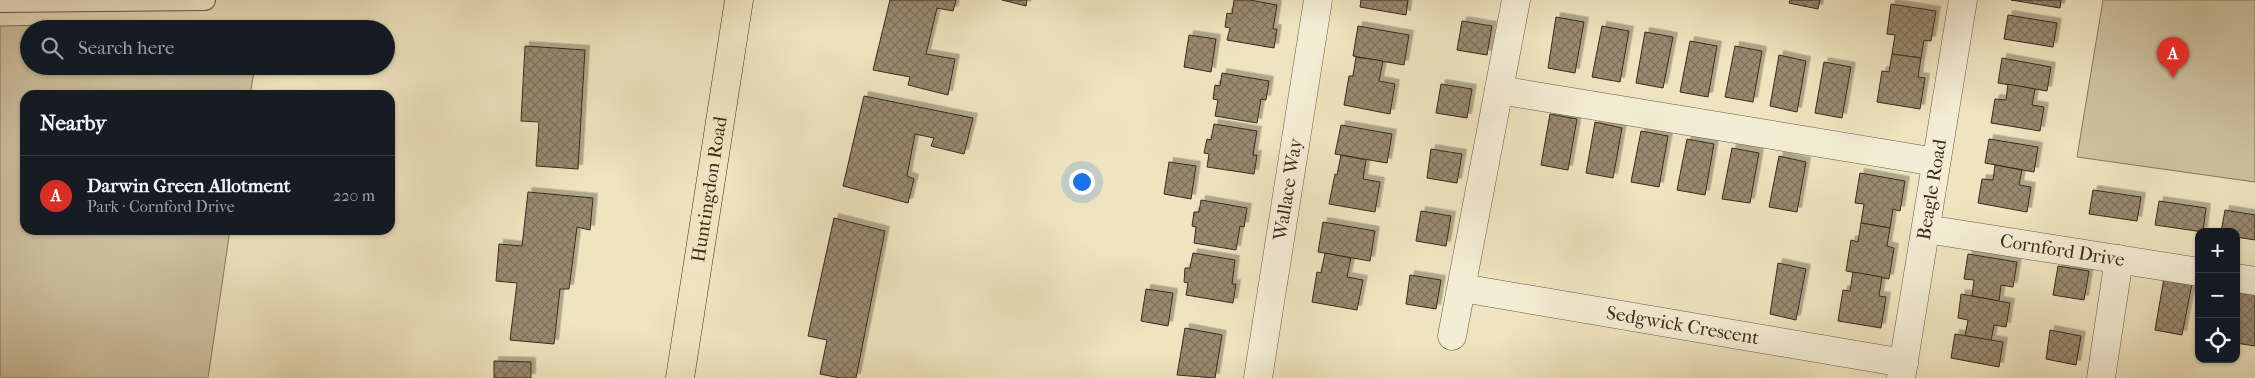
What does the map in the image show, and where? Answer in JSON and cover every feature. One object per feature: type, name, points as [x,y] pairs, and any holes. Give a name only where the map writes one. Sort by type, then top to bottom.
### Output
[{"type":"main road","name":"Huntingdon Road","points":[[680,378],[739,0]]},
{"type":"street","name":"Wallace Way","points":[[1258,378],[1318,0]]},
{"type":"street","points":[[1452,336],[1516,0]]},
{"type":"street","name":"Beagle Road","points":[[1902,371],[1963,0]]},
{"type":"street","points":[[1499,90],[1936,162]]},
{"type":"street","name":"Cornford Drive","points":[[1926,229],[2195,271]]},
{"type":"street","points":[[2101,378],[2119,259]]},
{"type":"street","points":[[2240,278],[2255,280]]},
{"type":"street","name":"Sedgwick Crescent","points":[[1462,288],[1902,371]]},
{"type":"lane","points":[[0,2],[205,0]]},
{"type":"shaded area","points":[[2103,0],[2255,0],[2255,182],[2077,157]]},
{"type":"shaded area","points":[[0,26],[20,26],[20,75],[253,75],[251,90],[20,90],[20,235],[229,235],[208,378],[0,378]]},
{"type":"building","points":[[890,0],[956,0],[953,11],[937,8],[926,54],[955,59],[948,95],[908,85],[910,77],[873,70]]},
{"type":"building","points":[[1002,0],[1027,0],[1026,6]]},
{"type":"building","points":[[1234,0],[1250,0],[1277,5],[1273,29],[1277,29],[1274,48],[1227,40],[1230,28],[1225,27],[1227,13],[1232,14]]},
{"type":"building","points":[[1361,0],[1408,0],[1406,15],[1360,7]]},
{"type":"building","points":[[1790,0],[1820,0],[1818,9],[1789,3]]},
{"type":"building","points":[[2011,0],[2061,0],[2060,8]]},
{"type":"building","points":[[1891,4],[1936,11],[1931,41],[1924,40],[1921,58],[1892,54],[1895,35],[1887,34]]},
{"type":"building","points":[[2008,15],[2057,23],[2053,47],[2004,39]]},
{"type":"building","points":[[1556,17],[1584,22],[1575,73],[1548,68]]},
{"type":"building","points":[[1462,21],[1492,26],[1487,55],[1457,50]]},
{"type":"building","points":[[1358,26],[1409,35],[1404,65],[1353,56]]},
{"type":"building","points":[[1602,26],[1629,31],[1620,82],[1592,77]]},
{"type":"building","points":[[1645,32],[1673,37],[1663,88],[1636,83]]},
{"type":"building","points":[[1189,35],[1216,39],[1211,72],[1184,67]]},
{"type":"building","points":[[1690,41],[1717,46],[1708,97],[1680,92]]},
{"type":"building","points":[[525,46],[585,50],[578,169],[536,166],[539,122],[521,121]]},
{"type":"building","points":[[1735,46],[1762,51],[1753,102],[1725,97]]},
{"type":"building","points":[[1892,54],[1921,58],[1918,77],[1925,78],[1920,109],[1877,102],[1882,71],[1889,72]]},
{"type":"building","points":[[1779,55],[1806,61],[1797,112],[1770,106]]},
{"type":"building","points":[[1356,57],[1383,61],[1379,81],[1395,84],[1390,114],[1344,105],[1349,76],[1353,76]]},
{"type":"building","points":[[2002,58],[2051,67],[2047,91],[1998,83]]},
{"type":"building","points":[[1824,62],[1851,67],[1842,118],[1815,113]]},
{"type":"building","points":[[1222,73],[1269,81],[1266,100],[1261,99],[1257,123],[1215,116],[1218,100],[1213,99],[1215,85],[1220,86]]},
{"type":"building","points":[[1441,84],[1472,89],[1467,118],[1436,113]]},
{"type":"building","points":[[2008,84],[2035,89],[2032,105],[2044,107],[2040,131],[1991,123],[1995,99],[2006,100]]},
{"type":"building","points":[[864,96],[973,118],[964,154],[931,146],[934,138],[915,134],[907,176],[914,179],[908,203],[843,186]]},
{"type":"building","points":[[1550,114],[1577,119],[1568,170],[1541,165]]},
{"type":"building","points":[[1595,122],[1622,128],[1613,178],[1586,173]]},
{"type":"building","points":[[1214,124],[1257,131],[1253,155],[1257,155],[1254,174],[1207,167],[1209,154],[1204,153],[1207,139],[1211,140]]},
{"type":"building","points":[[1341,125],[1392,134],[1387,163],[1335,154]]},
{"type":"building","points":[[1641,131],[1668,136],[1659,187],[1631,182]]},
{"type":"building","points":[[1687,139],[1714,144],[1705,195],[1677,190]]},
{"type":"building","points":[[1989,139],[2038,147],[2034,172],[1985,163]]},
{"type":"building","points":[[1732,148],[1759,153],[1750,203],[1722,199]]},
{"type":"building","points":[[1431,149],[1462,154],[1457,183],[1427,178]]},
{"type":"building","points":[[1341,155],[1366,160],[1363,179],[1380,182],[1375,212],[1329,204]]},
{"type":"building","points":[[1779,156],[1806,162],[1797,212],[1769,207]]},
{"type":"building","points":[[1169,162],[1196,166],[1191,199],[1164,194]]},
{"type":"building","points":[[1995,165],[2022,170],[2019,185],[2031,187],[2027,212],[1978,203],[1982,179],[1993,180]]},
{"type":"building","points":[[1860,173],[1905,181],[1900,211],[1893,209],[1890,228],[1861,223],[1864,204],[1855,203]]},
{"type":"building","points":[[2093,190],[2141,197],[2137,221],[2089,214]]},
{"type":"building","points":[[528,192],[593,198],[590,230],[577,227],[569,289],[560,289],[554,344],[510,340],[517,283],[496,281],[499,244],[522,246]]},
{"type":"building","points":[[1201,200],[1247,208],[1244,227],[1240,226],[1236,250],[1194,243],[1196,227],[1192,226],[1194,212],[1199,212]]},
{"type":"building","points":[[2159,201],[2206,208],[2204,228],[2195,228],[2195,231],[2155,225]]},
{"type":"building","points":[[2225,210],[2255,215],[2255,240],[2240,238],[2240,228],[2222,228]]},
{"type":"building","points":[[1421,211],[1451,216],[1446,246],[1416,241]]},
{"type":"building","points":[[834,218],[885,231],[856,378],[840,378],[820,374],[827,340],[808,336]]},
{"type":"building","points":[[1323,222],[1375,231],[1370,261],[1318,252]]},
{"type":"building","points":[[1861,223],[1890,228],[1887,246],[1894,248],[1889,279],[1846,271],[1851,240],[1858,242]]},
{"type":"building","points":[[1193,253],[1235,260],[1232,284],[1236,284],[1233,303],[1186,295],[1188,283],[1184,282],[1185,268],[1190,268]]},
{"type":"building","points":[[1325,253],[1351,258],[1347,277],[1363,280],[1357,310],[1312,302],[1317,272],[1321,273]]},
{"type":"building","points":[[1968,254],[2017,262],[2013,287],[2001,285],[1999,301],[1972,296],[1974,280],[1964,279]]},
{"type":"building","points":[[1778,263],[1806,269],[1796,320],[1770,314]]},
{"type":"building","points":[[2058,266],[2089,271],[2084,300],[2053,295]]},
{"type":"building","points":[[1853,272],[1882,277],[1879,296],[1886,297],[1881,328],[1838,321],[1843,290],[1850,291]]},
{"type":"building","points":[[1410,275],[1441,280],[1436,309],[1406,304]]},
{"type":"building","points":[[2164,278],[2192,284],[2182,335],[2155,330]]},
{"type":"building","points":[[1146,289],[1173,293],[1168,326],[1141,321]]},
{"type":"building","points":[[2240,292],[2255,294],[2255,346],[2240,344]]},
{"type":"building","points":[[1961,294],[2010,303],[2006,327],[1994,325],[1991,341],[1965,336],[1968,320],[1958,318]]},
{"type":"building","points":[[1185,328],[1222,335],[1215,378],[1177,375]]},
{"type":"building","points":[[2050,330],[2081,336],[2076,365],[2046,359]]},
{"type":"building","points":[[1955,334],[2003,342],[1999,367],[1951,358]]},
{"type":"building","points":[[494,361],[531,362],[531,378],[494,378]]},
{"type":"place","name":"Darwin Green Allotment","points":[[2173,78]]}]
